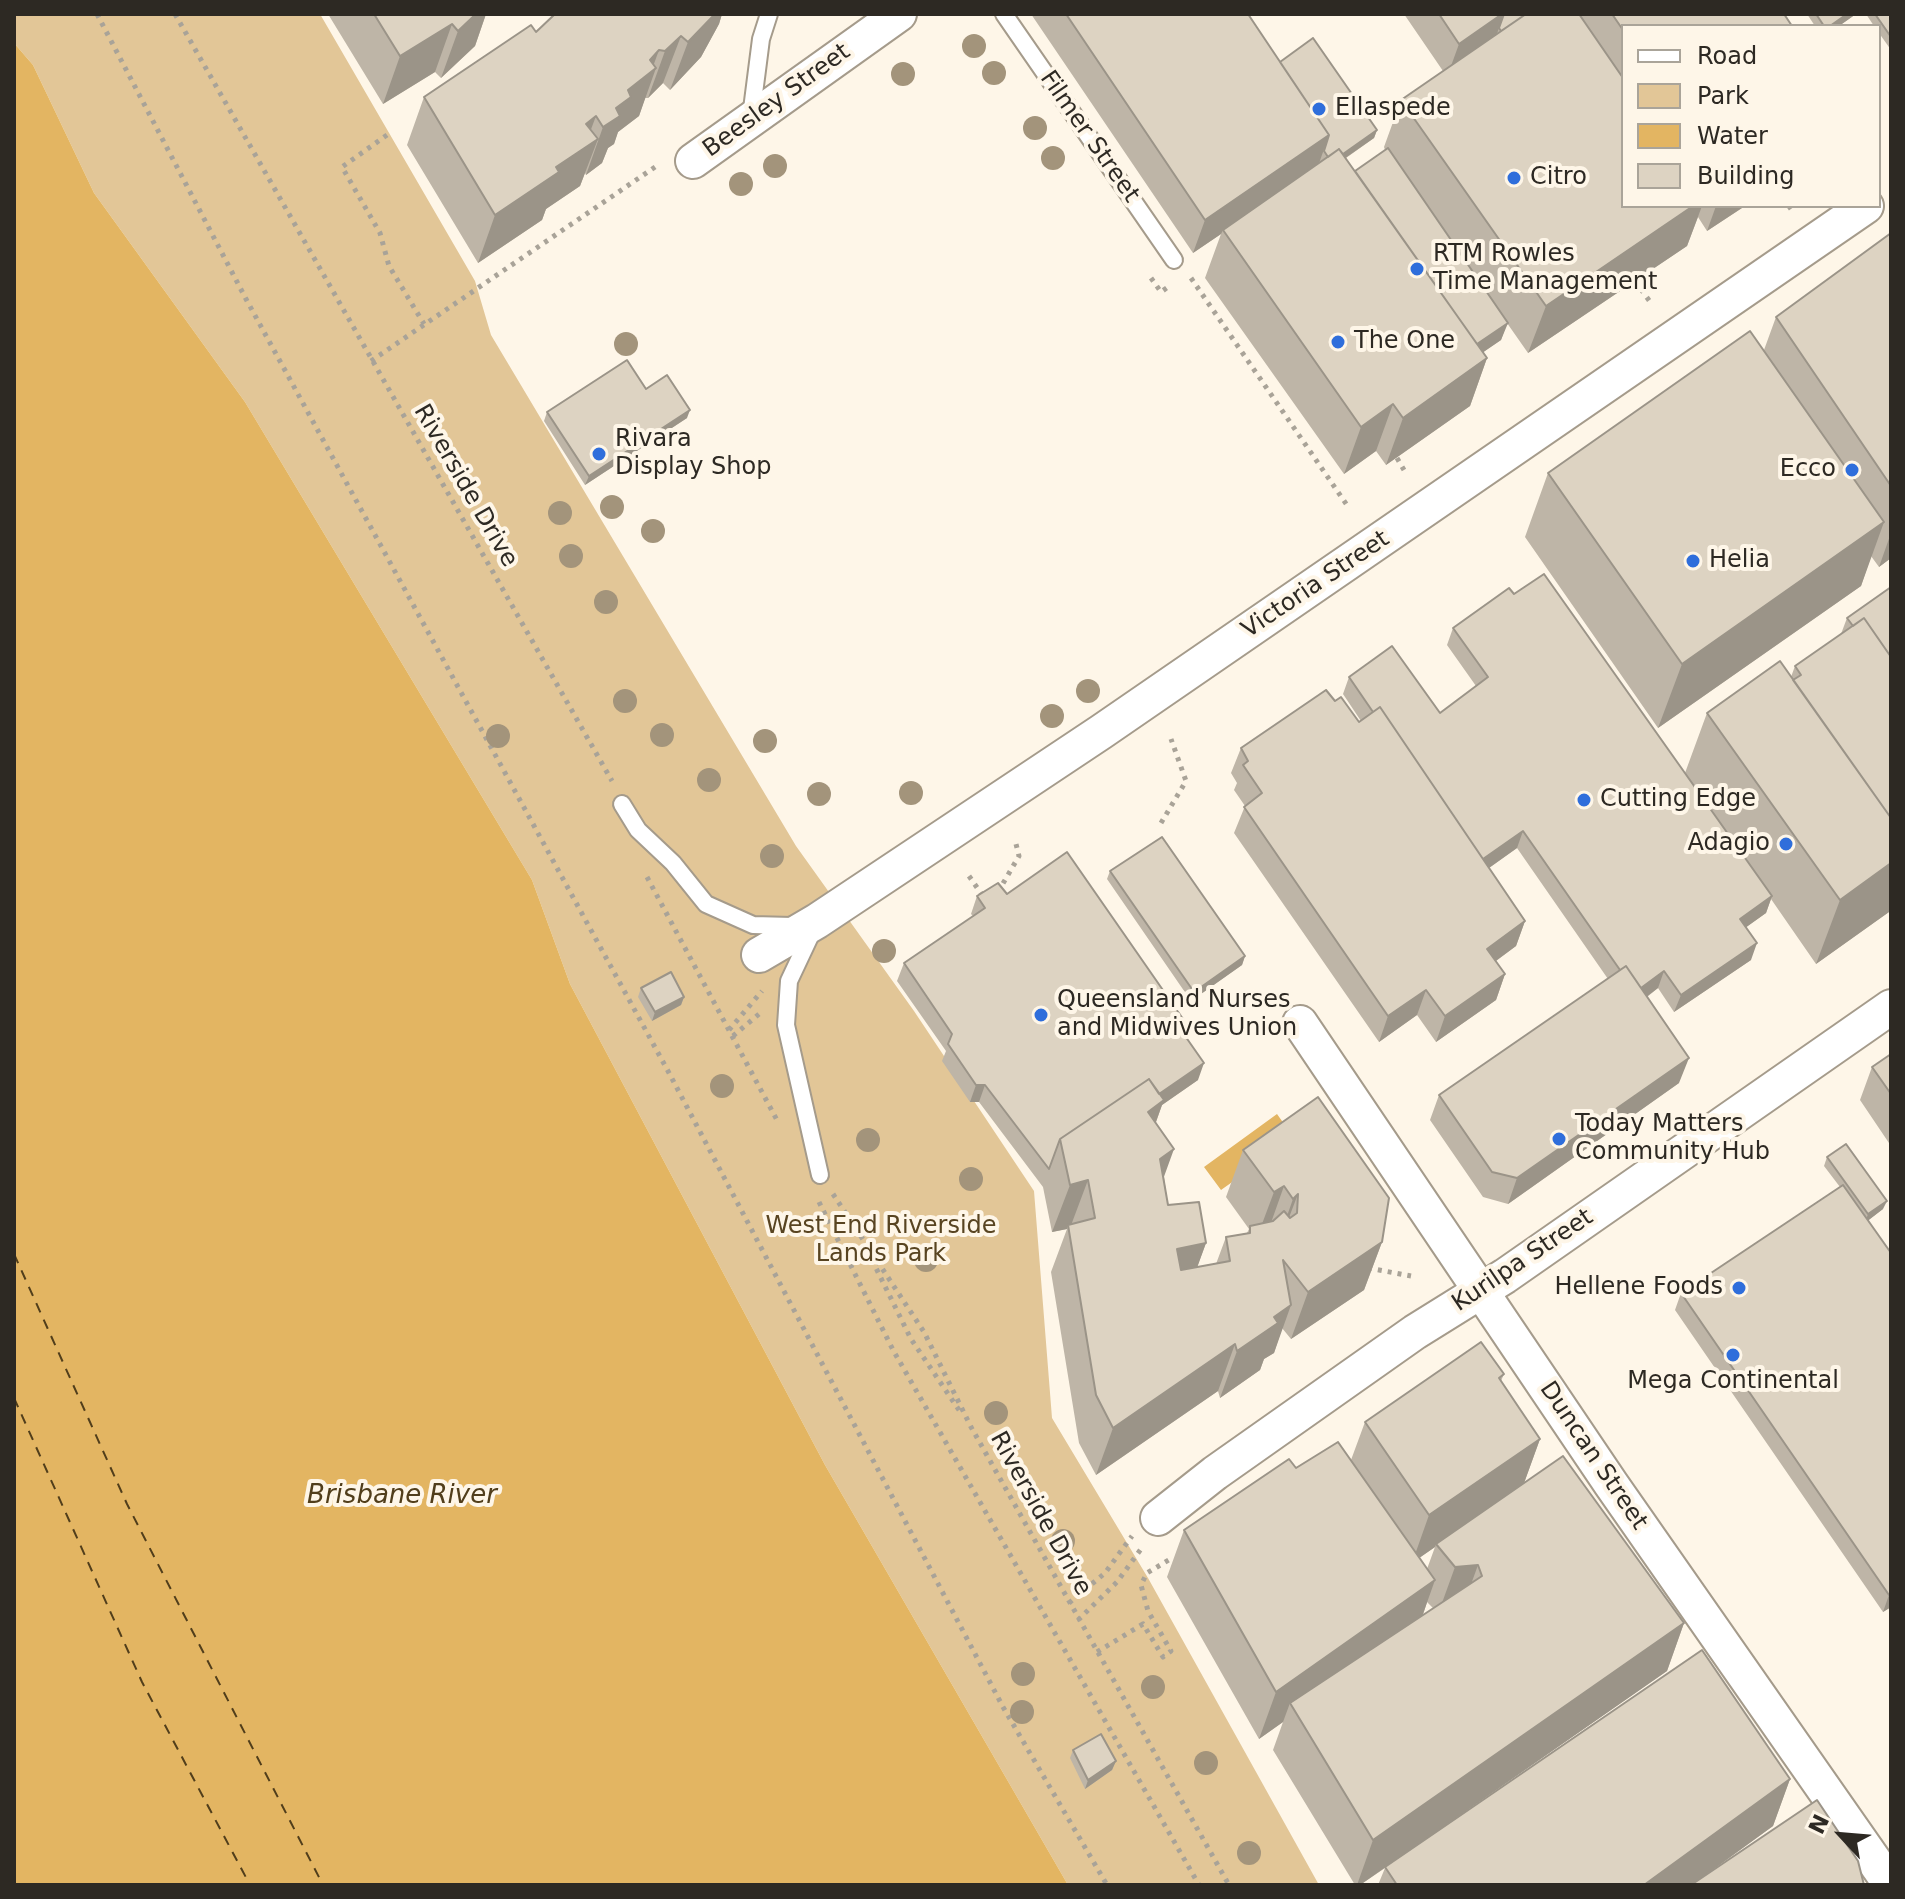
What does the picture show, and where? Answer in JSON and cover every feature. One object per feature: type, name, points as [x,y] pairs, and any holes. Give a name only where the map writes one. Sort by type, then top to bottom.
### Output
[{"type":"street","name":"Beesley Street","points":[[676,162],[751,118],[899,14]]},
{"type":"street","name":"Victoria Street","points":[[759,955],[817,921],[1182,677],[1863,208]]},
{"type":"street","name":"Kurilpa Street","points":[[1158,1518],[1215,1473],[1415,1332],[1482,1290],[1891,1007]]},
{"type":"street","name":"Duncan Street","points":[[1300,1023],[1620,1497],[1891,1885]]},
{"type":"lane","points":[[751,118],[761,39],[769,14]]},
{"type":"lane","name":"Filmer Street","points":[[1004,14],[1174,260]]},
{"type":"lane","points":[[622,804],[638,830],[673,863],[706,904],[762,927],[790,927],[817,921]]},
{"type":"lane","points":[[817,921],[789,981],[786,1025],[820,1175]]},
{"type":"path","points":[[97,14],[246,299],[640,1022],[1003,1707],[1107,1885]]},
{"type":"path","name":"Riverside Drive","points":[[175,14],[371,361],[536,644],[622,804]]},
{"type":"path","points":[[387,135],[342,167],[380,233],[389,266],[424,324]]},
{"type":"path","points":[[371,361],[676,162]]},
{"type":"path","points":[[1635,281],[1651,303]]},
{"type":"path","points":[[1397,458],[1404,470]]},
{"type":"path","points":[[1161,823],[1186,781],[1171,739]]},
{"type":"path","points":[[969,876],[987,901],[1002,890],[1019,856],[1016,844]]},
{"type":"path","points":[[645,872],[779,1123]]},
{"type":"path","points":[[640,1022],[652,1015]]},
{"type":"path","points":[[814,1194],[893,1350],[1199,1885]]},
{"type":"path","name":"Riverside Drive","points":[[971,1427],[911,1339],[863,1241],[924,1332],[971,1427],[1229,1885]]},
{"type":"path","points":[[1368,1268],[1411,1276]]},
{"type":"path","points":[[1069,1603],[1105,1573],[1146,1521],[1158,1518]]},
{"type":"path","points":[[1078,1620],[1125,1573],[1158,1518]]},
{"type":"path","points":[[1097,1652],[1143,1624],[1163,1657],[1171,1651],[1148,1611],[1141,1585],[1147,1573],[1172,1558]]},
{"type":"green space","name":"West End Riverside Lands Park","points":[[14,14],[320,14],[475,281],[491,335],[796,846],[914,1011],[1034,1191],[1052,1418],[1148,1578],[1319,1885],[1068,1885],[825,1465],[570,984],[532,880],[245,402],[94,193],[33,65],[14,43]]},
{"type":"water","name":"Brisbane River","points":[[14,43],[33,65],[94,193],[245,402],[532,880],[570,984],[825,1465],[1068,1885],[14,1885]]},
{"type":"water","points":[[1277,1114],[1294,1138],[1221,1190],[1204,1167]]},
{"type":"building","points":[[374,14],[476,14],[458,31],[452,24],[400,56]]},
{"type":"building","points":[[555,14],[715,14],[688,42],[681,36],[665,51],[659,50],[650,60],[656,68],[628,90],[631,97],[616,108],[620,116],[603,127],[596,116],[586,124],[598,139],[556,167],[559,172],[495,215],[424,97],[531,25],[536,32]]},
{"type":"building","points":[[1066,14],[1248,14],[1329,135],[1205,220]]},
{"type":"building","points":[[1439,14],[1502,14],[1459,44]]},
{"type":"building","points":[[1504,14],[1526,14],[1501,31],[1499,28]]},
{"type":"building","name":"Citro","points":[[1526,14],[1579,14],[1621,75],[1621,208],[1690,208],[1546,306],[1401,100]]},
{"type":"building","points":[[1612,14],[1784,14],[1791,24],[1621,24],[1621,27]]},
{"type":"building","points":[[1816,14],[1847,14],[1833,24],[1823,24]]},
{"type":"building","points":[[1875,14],[1891,14],[1891,37]]},
{"type":"building","name":"Ellaspede","points":[[1313,38],[1377,130],[1343,154],[1339,149],[1328,157],[1324,151],[1329,135],[1280,62]]},
{"type":"building","points":[[1388,148],[1508,323],[1477,344],[1355,171]]},
{"type":"building","name":"The One","points":[[1339,149],[1487,358],[1403,418],[1393,404],[1361,427],[1223,230]]},
{"type":"building","points":[[1891,233],[1891,486],[1776,317]]},
{"type":"building","name":"Helia","points":[[1750,331],[1884,522],[1682,664],[1548,473]]},
{"type":"building","name":"Rivara Display Shop","points":[[627,360],[646,389],[667,375],[690,410],[589,476],[547,412]]},
{"type":"building","name":"Cutting Edge","points":[[1544,574],[1772,896],[1740,919],[1757,943],[1681,995],[1664,971],[1641,988],[1626,966],[1620,970],[1523,831],[1483,859],[1380,707],[1373,712],[1349,677],[1392,646],[1440,713],[1488,677],[1453,628],[1509,588],[1514,594]]},
{"type":"building","points":[[1891,587],[1891,657],[1864,618],[1853,626],[1847,618]]},
{"type":"building","points":[[1864,618],[1891,657],[1891,818],[1793,680],[1801,675],[1795,666]]},
{"type":"building","points":[[1780,661],[1891,818],[1891,863],[1840,900],[1707,713]]},
{"type":"building","points":[[1326,690],[1335,701],[1341,697],[1359,722],[1380,707],[1525,921],[1487,949],[1505,974],[1445,1016],[1426,990],[1388,1016],[1244,807],[1262,793],[1243,765],[1248,761],[1241,748]]},
{"type":"building","points":[[1162,837],[1245,956],[1194,992],[1110,871]]},
{"type":"building","name":"Queensland Nurses and Midwives Union","points":[[1067,852],[1190,1029],[1183,1033],[1204,1063],[1159,1094],[1149,1079],[1060,1139],[1049,1169],[985,1085],[976,1085],[948,1044],[952,1034],[904,963],[985,908],[977,896],[998,883],[1007,894]]},
{"type":"building","points":[[1626,966],[1689,1058],[1517,1178],[1492,1172],[1439,1095]]},
{"type":"building","points":[[671,972],[684,997],[655,1012],[641,988]]},
{"type":"building","points":[[1891,1054],[1891,1094],[1872,1067]]},
{"type":"building","points":[[1149,1079],[1164,1100],[1148,1112],[1174,1149],[1160,1159],[1168,1205],[1199,1202],[1206,1243],[1177,1249],[1181,1270],[1230,1261],[1226,1237],[1250,1233],[1250,1226],[1273,1221],[1284,1211],[1290,1218],[1297,1213],[1298,1194],[1293,1199],[1284,1186],[1274,1192],[1243,1150],[1318,1097],[1389,1198],[1382,1242],[1308,1292],[1283,1260],[1291,1305],[1274,1317],[1278,1323],[1237,1351],[1235,1344],[1113,1428],[1096,1395],[1068,1225],[1095,1218],[1088,1180],[1070,1185],[1060,1139]]},
{"type":"building","points":[[1846,1144],[1887,1201],[1868,1214],[1827,1157]]},
{"type":"building","points":[[1843,1185],[1891,1253],[1889,1595],[1681,1293]]},
{"type":"building","points":[[1481,1342],[1504,1374],[1499,1378],[1540,1439],[1429,1515],[1365,1422]]},
{"type":"building","points":[[1338,1442],[1435,1580],[1276,1692],[1184,1530],[1289,1459],[1296,1468]]},
{"type":"building","points":[[1563,1456],[1684,1623],[1373,1840],[1290,1703],[1482,1576],[1478,1565],[1455,1567],[1436,1544]]},
{"type":"building","points":[[1702,1650],[1790,1779],[1644,1885],[1397,1885],[1385,1867]]},
{"type":"building","points":[[1101,1734],[1116,1761],[1088,1780],[1073,1750]]},
{"type":"building","points":[[1817,1800],[1858,1861],[1864,1885],[1691,1885]]},
{"type":"ferry route","points":[[14,1254],[127,1504],[323,1885]]},
{"type":"ferry route","points":[[14,1398],[142,1682],[250,1885]]},
{"type":"place","name":"Ellaspede","points":[[1319,109]]},
{"type":"place","name":"Citro","points":[[1514,178]]},
{"type":"place","name":"RTM Rowles Time Management","points":[[1417,269]]},
{"type":"place","name":"The One","points":[[1338,342]]},
{"type":"place","name":"Rivara Display Shop","points":[[599,454]]},
{"type":"place","name":"Ecco","points":[[1852,470]]},
{"type":"place","name":"Helia","points":[[1693,561]]},
{"type":"place","name":"Cutting Edge","points":[[1584,800]]},
{"type":"place","name":"Adagio","points":[[1786,844]]},
{"type":"place","name":"Queensland Nurses and Midwives Union","points":[[1041,1015]]},
{"type":"place","name":"Today Matters Community Hub","points":[[1559,1139]]},
{"type":"place","name":"Hellene Foods","points":[[1739,1288]]},
{"type":"place","name":"Mega Continental","points":[[1733,1355]]}]
